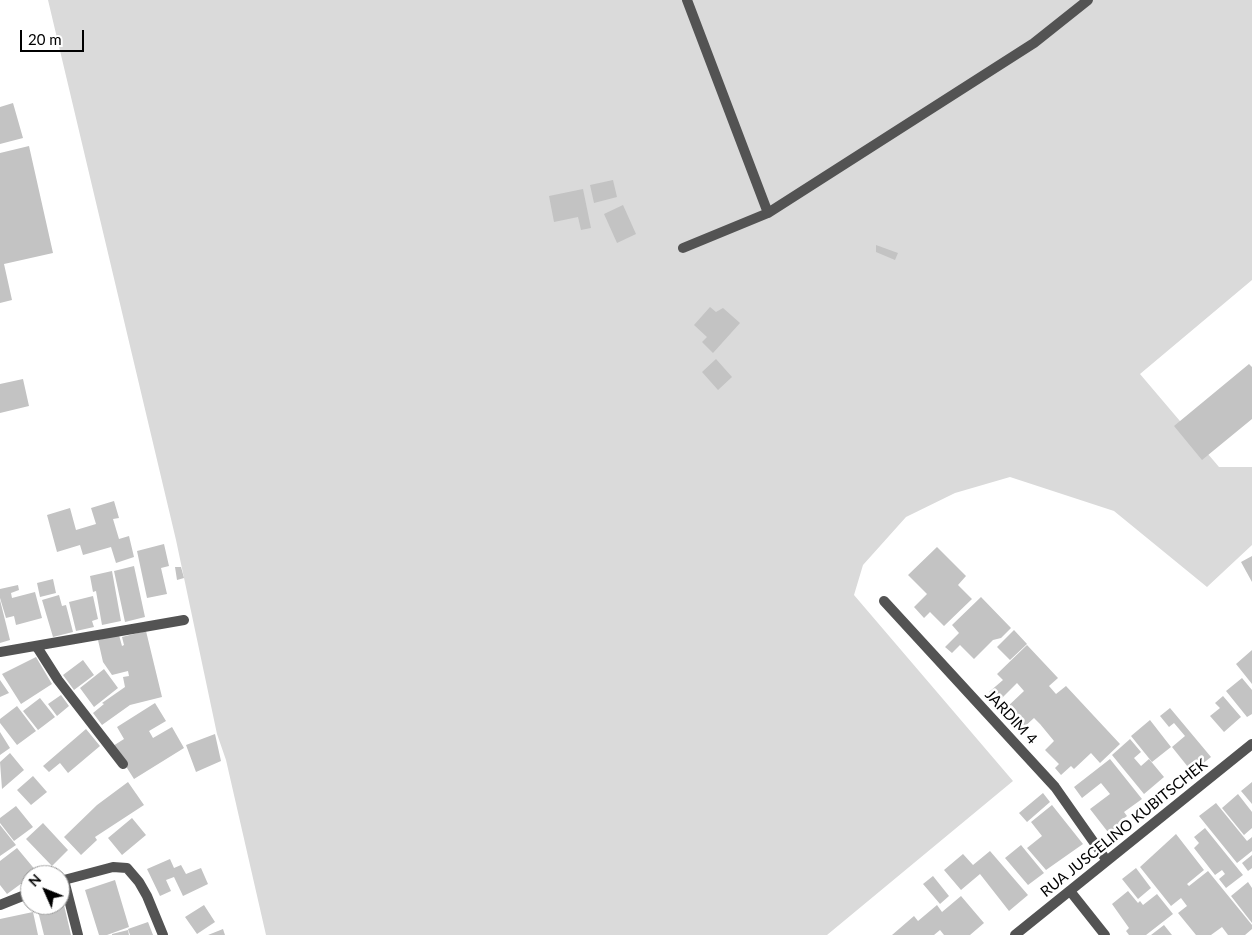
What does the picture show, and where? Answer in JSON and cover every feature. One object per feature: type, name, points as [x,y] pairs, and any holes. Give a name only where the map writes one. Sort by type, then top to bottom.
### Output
[{"type":"street","points":[[686,0],[768,213]]},
{"type":"street","points":[[683,248],[768,213],[1034,43],[1088,0]]},
{"type":"street","name":"JARDIM 4","points":[[884,601],[1055,786],[1107,861]]},
{"type":"street","points":[[0,652],[38,647],[184,620]]},
{"type":"street","points":[[38,647],[58,680],[123,764]]},
{"type":"street","name":"RUA JUSCELINO KUBITSCHEK","points":[[1015,935],[1252,744]]},
{"type":"street","points":[[70,878],[112,867],[127,868],[139,882],[147,896],[163,935]]},
{"type":"street","points":[[1070,891],[1105,935]]},
{"type":"street","points":[[0,905],[20,897]]},
{"type":"street","points":[[70,908],[78,935]]},
{"type":"shaded area","points":[[48,0],[1252,0],[1252,280],[1140,374],[1219,467],[1252,467],[1252,545],[1207,587],[1114,511],[1010,477],[955,493],[906,517],[863,565],[854,595],[1013,781],[827,935],[266,935],[226,760],[217,734],[176,540]]},
{"type":"building","points":[[13,103],[23,138],[0,144],[0,107]]},
{"type":"building","points":[[29,146],[53,253],[4,264],[12,300],[0,303],[0,153]]},
{"type":"building","points":[[613,180],[617,197],[594,203],[590,185]]},
{"type":"building","points":[[583,189],[591,228],[581,230],[578,217],[554,222],[549,196]]},
{"type":"building","points":[[623,205],[636,234],[617,243],[604,214]]},
{"type":"building","points":[[876,245],[898,253],[895,260],[876,252]]},
{"type":"building","points":[[710,307],[716,312],[723,308],[740,323],[713,353],[702,342],[707,337],[694,325]]},
{"type":"building","points":[[716,359],[732,377],[718,390],[702,372]]},
{"type":"building","points":[[1249,364],[1252,367],[1252,419],[1202,460],[1174,426]]},
{"type":"building","points":[[23,379],[29,406],[0,413],[0,384]]},
{"type":"building","points":[[114,501],[119,518],[113,519],[119,539],[129,536],[134,557],[116,563],[111,547],[83,555],[80,545],[57,552],[47,515],[70,508],[76,530],[96,524],[91,508]]},
{"type":"building","points":[[164,544],[169,566],[161,568],[167,594],[147,598],[137,551]]},
{"type":"building","points":[[937,547],[966,576],[958,585],[972,599],[944,626],[930,612],[924,618],[914,607],[927,594],[908,575]]},
{"type":"building","points":[[1252,556],[1252,582],[1241,562]]},
{"type":"building","points":[[134,566],[145,617],[125,622],[114,571]]},
{"type":"building","points":[[175,567],[181,567],[184,578],[177,580]]},
{"type":"building","points":[[112,571],[121,621],[102,625],[96,591],[93,592],[90,576]]},
{"type":"building","points":[[53,579],[56,593],[40,597],[37,583]]},
{"type":"building","points":[[18,585],[19,590],[11,593],[12,598],[35,592],[42,618],[16,625],[14,616],[6,618],[0,598],[0,589]]},
{"type":"building","points":[[59,595],[62,606],[66,605],[73,632],[53,637],[42,600]]},
{"type":"building","points":[[93,596],[98,619],[92,621],[94,627],[76,631],[69,602]]},
{"type":"building","points":[[981,597],[1011,628],[1001,638],[993,640],[974,659],[960,645],[952,653],[945,647],[959,633],[952,625]]},
{"type":"building","points":[[0,600],[10,640],[0,643]]},
{"type":"building","points":[[1014,630],[1027,644],[1010,660],[997,647]]},
{"type":"building","points":[[146,631],[162,697],[130,705],[102,725],[93,713],[104,704],[102,703],[125,687],[123,677],[129,676],[128,671],[112,675],[103,662],[98,640],[119,635],[122,646],[124,645],[122,637]]},
{"type":"building","points":[[1027,645],[1058,678],[1049,686],[1056,694],[1066,686],[1120,744],[1100,763],[1091,753],[1074,769],[1071,766],[1061,775],[1055,768],[1059,764],[1045,750],[1054,741],[1040,724],[1034,718],[1023,728],[1005,709],[1024,691],[1017,683],[998,702],[989,692],[1003,680],[997,674]]},
{"type":"building","points":[[1252,650],[1252,684],[1236,664]]},
{"type":"building","points":[[36,657],[52,684],[21,704],[2,674]]},
{"type":"building","points":[[83,660],[94,675],[74,690],[63,675]]},
{"type":"building","points":[[104,669],[118,688],[94,707],[80,688]]},
{"type":"building","points":[[1242,678],[1252,690],[1252,714],[1247,717],[1226,691]]},
{"type":"building","points":[[0,680],[9,693],[0,697]]},
{"type":"building","points":[[61,695],[69,706],[57,716],[48,704]]},
{"type":"building","points":[[1223,696],[1241,717],[1224,732],[1210,716],[1220,708],[1215,703]]},
{"type":"building","points":[[40,698],[55,717],[38,730],[23,711]]},
{"type":"building","points":[[155,703],[166,721],[149,731],[153,738],[172,727],[184,748],[134,779],[113,746],[124,739],[117,727]]},
{"type":"building","points":[[17,706],[36,731],[17,745],[0,723],[0,719]]},
{"type":"building","points":[[1170,708],[1211,757],[1192,772],[1172,747],[1185,736],[1174,723],[1169,727],[1160,716]]},
{"type":"building","points":[[1150,720],[1171,747],[1152,762],[1131,736]]},
{"type":"building","points":[[86,729],[100,746],[68,773],[60,763],[49,772],[43,766]]},
{"type":"building","points":[[0,732],[10,748],[0,755]]},
{"type":"building","points":[[215,734],[221,761],[196,772],[186,745]]},
{"type":"building","points":[[1130,739],[1141,752],[1134,758],[1141,766],[1149,759],[1164,777],[1144,794],[1112,755]]},
{"type":"building","points":[[10,753],[24,770],[2,789],[0,762]]},
{"type":"building","points":[[1110,759],[1142,799],[1124,812],[1127,816],[1118,823],[1121,827],[1111,836],[1090,809],[1110,794],[1101,783],[1082,798],[1074,787]]},
{"type":"building","points":[[33,776],[47,792],[31,805],[17,790]]},
{"type":"building","points":[[128,782],[144,805],[95,837],[97,840],[81,855],[64,837],[97,805]]},
{"type":"building","points":[[1252,782],[1252,804],[1241,791]]},
{"type":"building","points":[[1043,793],[1050,802],[1027,822],[1019,813]]},
{"type":"building","points":[[1238,794],[1252,812],[1252,828],[1244,835],[1222,808]]},
{"type":"building","points":[[1216,803],[1247,841],[1252,837],[1252,851],[1237,863],[1199,816]]},
{"type":"building","points":[[1052,805],[1083,844],[1046,870],[1027,848],[1042,836],[1031,822]]},
{"type":"building","points":[[16,806],[33,827],[14,841],[0,823],[0,818]]},
{"type":"building","points":[[132,818],[146,835],[122,855],[108,838]]},
{"type":"building","points":[[43,823],[68,850],[51,865],[26,839]]},
{"type":"building","points":[[0,825],[16,845],[0,856]]},
{"type":"building","points":[[1205,828],[1243,875],[1226,888],[1219,879],[1225,874],[1222,870],[1215,875],[1194,848],[1199,843],[1194,837]]},
{"type":"building","points":[[1176,834],[1204,870],[1187,884],[1189,886],[1208,871],[1252,925],[1252,929],[1245,935],[1228,935],[1222,927],[1211,935],[1196,935],[1178,913],[1187,906],[1181,898],[1171,906],[1140,867]]},
{"type":"building","points":[[1021,845],[1044,873],[1028,885],[1005,858]]},
{"type":"building","points":[[17,848],[31,865],[20,865],[20,884],[7,894],[0,885],[0,861]]},
{"type":"building","points":[[990,851],[1028,895],[1009,911],[980,874],[961,890],[944,870],[963,854],[973,865]]},
{"type":"building","points":[[1252,855],[1252,868],[1248,871],[1242,863]]},
{"type":"building","points":[[170,859],[174,868],[181,865],[186,874],[201,868],[208,884],[183,896],[174,877],[166,880],[171,891],[160,896],[147,869]]},
{"type":"building","points":[[1136,868],[1151,888],[1138,899],[1122,879]]},
{"type":"building","points":[[933,876],[949,896],[940,904],[923,884]]},
{"type":"building","points":[[115,880],[129,927],[107,935],[99,935],[85,890]]},
{"type":"building","points":[[1248,882],[1252,888],[1252,923],[1231,896]]},
{"type":"building","points":[[1128,891],[1138,903],[1140,901],[1143,905],[1157,894],[1173,914],[1146,935],[1129,935],[1126,931],[1129,928],[1112,904]]},
{"type":"building","points":[[961,896],[984,923],[970,935],[944,935],[940,930],[934,935],[892,935],[914,916],[918,921],[937,905],[942,912]]},
{"type":"building","points":[[204,905],[215,922],[197,934],[185,917]]},
{"type":"building","points":[[20,915],[34,915],[38,935],[0,935],[0,919]]},
{"type":"building","points":[[39,915],[66,915],[71,935],[44,935]]},
{"type":"building","points":[[148,922],[153,935],[130,935],[128,929]]},
{"type":"building","points":[[1164,925],[1172,935],[1151,935]]},
{"type":"building","points":[[223,929],[225,935],[208,935]]},
{"type":"building","points":[[128,930],[129,935],[112,935],[112,934]]}]
